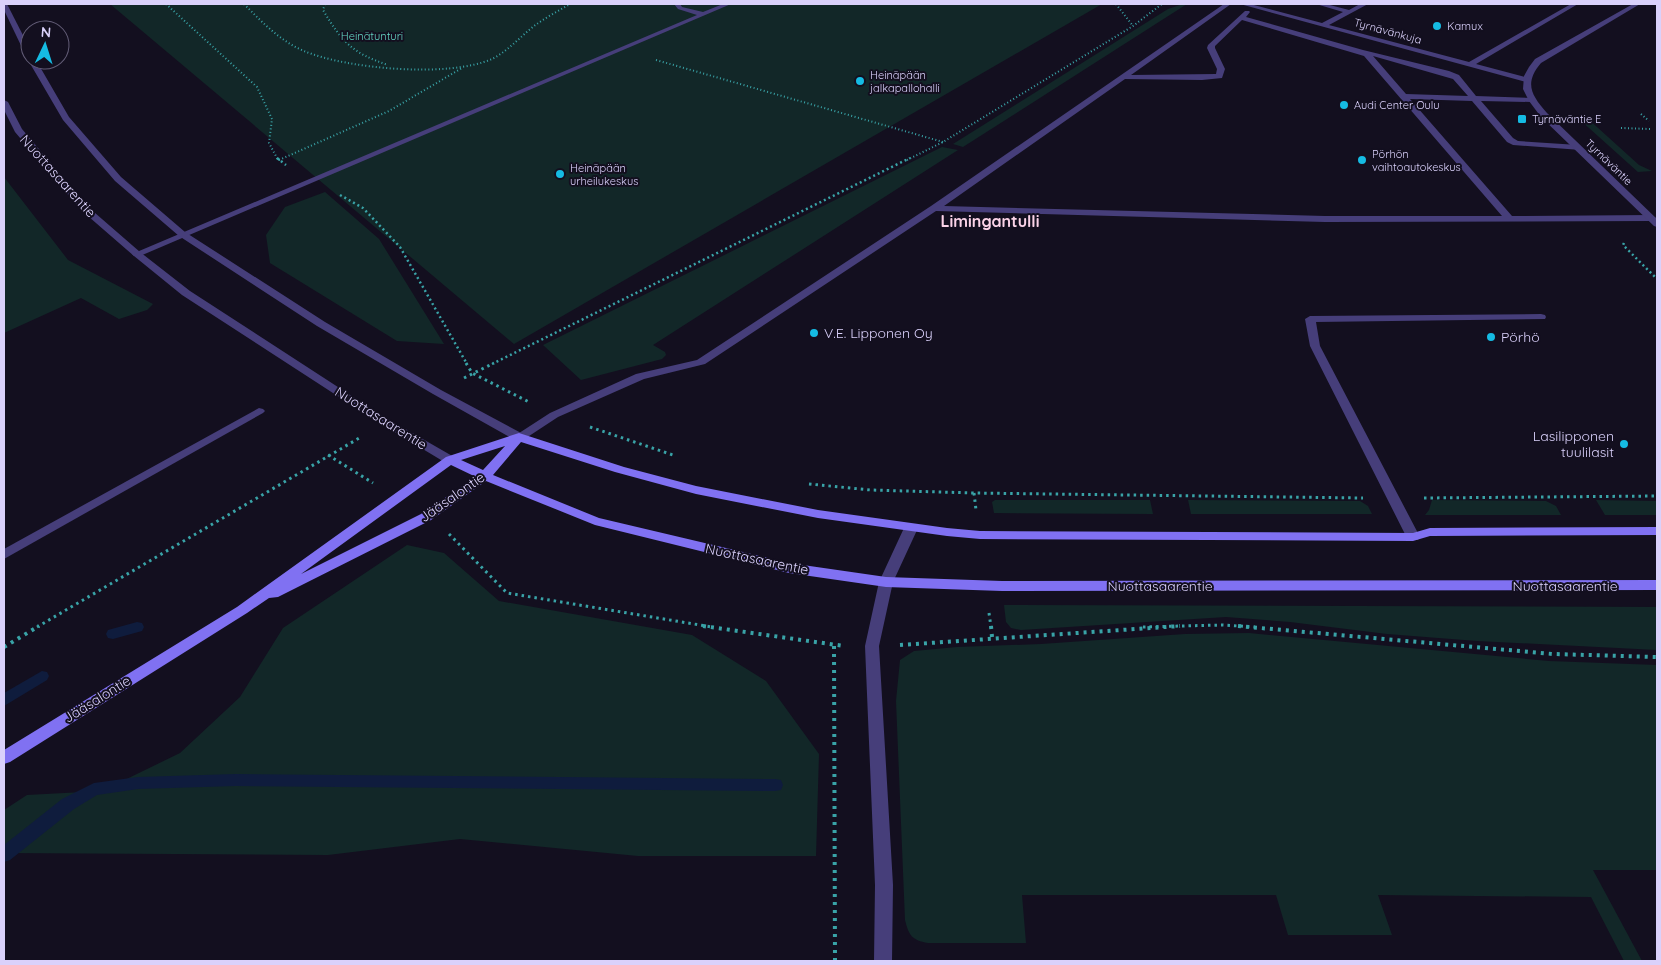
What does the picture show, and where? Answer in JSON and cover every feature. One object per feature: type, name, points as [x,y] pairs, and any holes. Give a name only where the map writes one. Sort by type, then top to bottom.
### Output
[{"type":"main road","name":"Jääsalontie","points":[[4,758],[242,610],[382,507],[450,460],[518,437]]},
{"type":"main road","name":"Jääsalontie","points":[[242,610],[414,524],[484,476],[518,437]]},
{"type":"main road","points":[[518,437],[610,467],[720,496],[911,528],[980,535],[1413,537],[1430,532],[1657,532]]},
{"type":"main road","name":"Nuottasaarentie","points":[[450,460],[595,522],[789,568],[886,582],[1002,586],[1657,585]]},
{"type":"street","points":[[4,4],[20,36]]},
{"type":"street","points":[[677,4],[680,8],[703,14]]},
{"type":"street","points":[[137,254],[728,4]]},
{"type":"street","points":[[38,70],[66,118],[118,179],[182,234],[321,324],[518,437],[554,415],[640,376],[701,362],[934,208],[1124,78],[1228,4]]},
{"type":"street","name":"Tyrnävänkuja","points":[[1243,4],[1526,80]]},
{"type":"street","points":[[1319,4],[1350,12]]},
{"type":"street","points":[[1323,25],[1365,4]]},
{"type":"street","points":[[1470,65],[1575,4]]},
{"type":"street","points":[[1526,80],[1530,69],[1538,61],[1637,4]]},
{"type":"street","points":[[1124,78],[1202,78],[1219,76],[1221,69],[1211,48],[1212,45],[1252,6]]},
{"type":"street","points":[[1241,18],[1452,75],[1459,79],[1512,142],[1527,146],[1578,148]]},
{"type":"street","points":[[1365,52],[1509,218]]},
{"type":"street","name":"Tyrnäväntie","points":[[1526,80],[1526,88],[1532,100],[1578,148],[1654,221]]},
{"type":"street","points":[[1403,96],[1532,100]]},
{"type":"street","name":"Nuottasaarentie","points":[[4,102],[18,130],[84,208],[137,254],[186,293],[377,417],[450,460]]},
{"type":"street","points":[[934,208],[1248,218],[1509,218],[1654,221]]},
{"type":"street","points":[[1413,537],[1315,346],[1310,318],[1541,317]]},
{"type":"street","points":[[4,555],[259,411]]},
{"type":"street","points":[[883,961],[884,885],[872,646],[886,582],[911,528]]},
{"type":"path","points":[[166,4],[257,87],[272,119],[270,143],[278,160],[363,208],[400,247],[472,373],[554,415],[683,458]]},
{"type":"path","points":[[244,4],[267,28],[303,51],[333,61],[443,69],[487,61],[507,51],[536,26],[570,4]]},
{"type":"path","points":[[325,4],[323,10],[339,37],[366,58],[396,67]]},
{"type":"path","points":[[1116,4],[1133,26]]},
{"type":"path","points":[[472,373],[943,142],[1133,26],[1162,4]]},
{"type":"path","points":[[627,47],[639,50],[632,53],[943,142]]},
{"type":"path","points":[[278,160],[389,111],[465,66]]},
{"type":"path","points":[[1641,114],[1649,121]]},
{"type":"path","points":[[1621,128],[1650,130]]},
{"type":"path","points":[[4,647],[367,433]]},
{"type":"path","points":[[328,455],[375,484]]},
{"type":"path","points":[[800,482],[871,490],[1394,499],[1657,496]]},
{"type":"path","points":[[443,528],[507,593],[695,625],[834,646],[872,646],[1222,625],[1553,654],[1657,657]]},
{"type":"path","points":[[834,646],[836,961]]},
{"type":"green space","name":"Heinäpään urheilukeskus","points":[[110,4],[1102,4],[514,344]]},
{"type":"green space","points":[[1187,4],[963,147],[953,144],[1168,9]]},
{"type":"green space","points":[[1587,118],[1639,165],[1652,171],[1638,172],[1579,119]]},
{"type":"green space","points":[[942,147],[958,150],[653,345],[665,352],[666,355],[662,359],[581,380],[543,345]]},
{"type":"green space","points":[[4,177],[68,260],[153,304],[147,310],[119,319],[81,298],[4,333]]},
{"type":"green space","points":[[325,192],[379,239],[444,344],[397,341],[270,263],[266,235],[285,207]]},
{"type":"green space","points":[[995,500],[1150,500],[1153,514],[994,513],[992,502]]},
{"type":"green space","points":[[1188,500],[1360,501],[1368,506],[1372,514],[1191,514]]},
{"type":"green space","points":[[1432,500],[1546,501],[1556,506],[1561,515],[1425,515],[1429,510]]},
{"type":"green space","points":[[1596,500],[1657,501],[1657,515],[1605,515]]},
{"type":"green space","points":[[407,545],[444,553],[499,601],[692,635],[766,681],[819,754],[816,856],[638,856],[460,839],[328,855],[4,853],[4,810],[27,795],[102,791],[180,753],[240,697],[283,628]]},
{"type":"green space","points":[[1004,605],[1657,607],[1657,650],[1477,641],[1387,634],[1290,622],[1226,617],[1021,630],[1011,628],[1006,622]]},
{"type":"green space","points":[[1249,633],[1549,661],[1657,665],[1657,870],[1593,870],[1642,961],[1624,961],[1591,897],[1378,895],[1392,935],[1288,935],[1276,895],[1022,895],[1026,943],[928,943],[915,939],[912,936],[905,920],[896,701],[900,660],[914,651],[957,647],[1041,644],[1185,634]]},
{"type":"waterway","points":[[113,634],[137,627]]},
{"type":"waterway","points":[[4,700],[42,676]]},
{"type":"waterway","points":[[4,855],[68,804],[94,789],[138,783],[236,780],[775,785]]},
{"type":"place","name":"Kamux","points":[[1437,26]]},
{"type":"place","name":"Heinäpään jalkapallohalli","points":[[860,81]]},
{"type":"place","name":"Audi Center Oulu","points":[[1344,105]]},
{"type":"place","name":"Tyrnäväntie E","points":[[1522,119]]},
{"type":"place","name":"Pörhön vaihtoautokeskus","points":[[1362,160]]},
{"type":"place","name":"Heinäpään urheilukeskus","points":[[560,174]]},
{"type":"place","name":"V.E. Lipponen Oy","points":[[814,333]]},
{"type":"place","name":"Pörhö","points":[[1491,337]]},
{"type":"place","name":"Lasilipponen tuulilasit","points":[[1624,444]]},
{"type":"district","name":"Limingantulli","points":[[990,221]]},
{"type":"park label","name":"Heinätunturi","points":[[372,36]]}]
